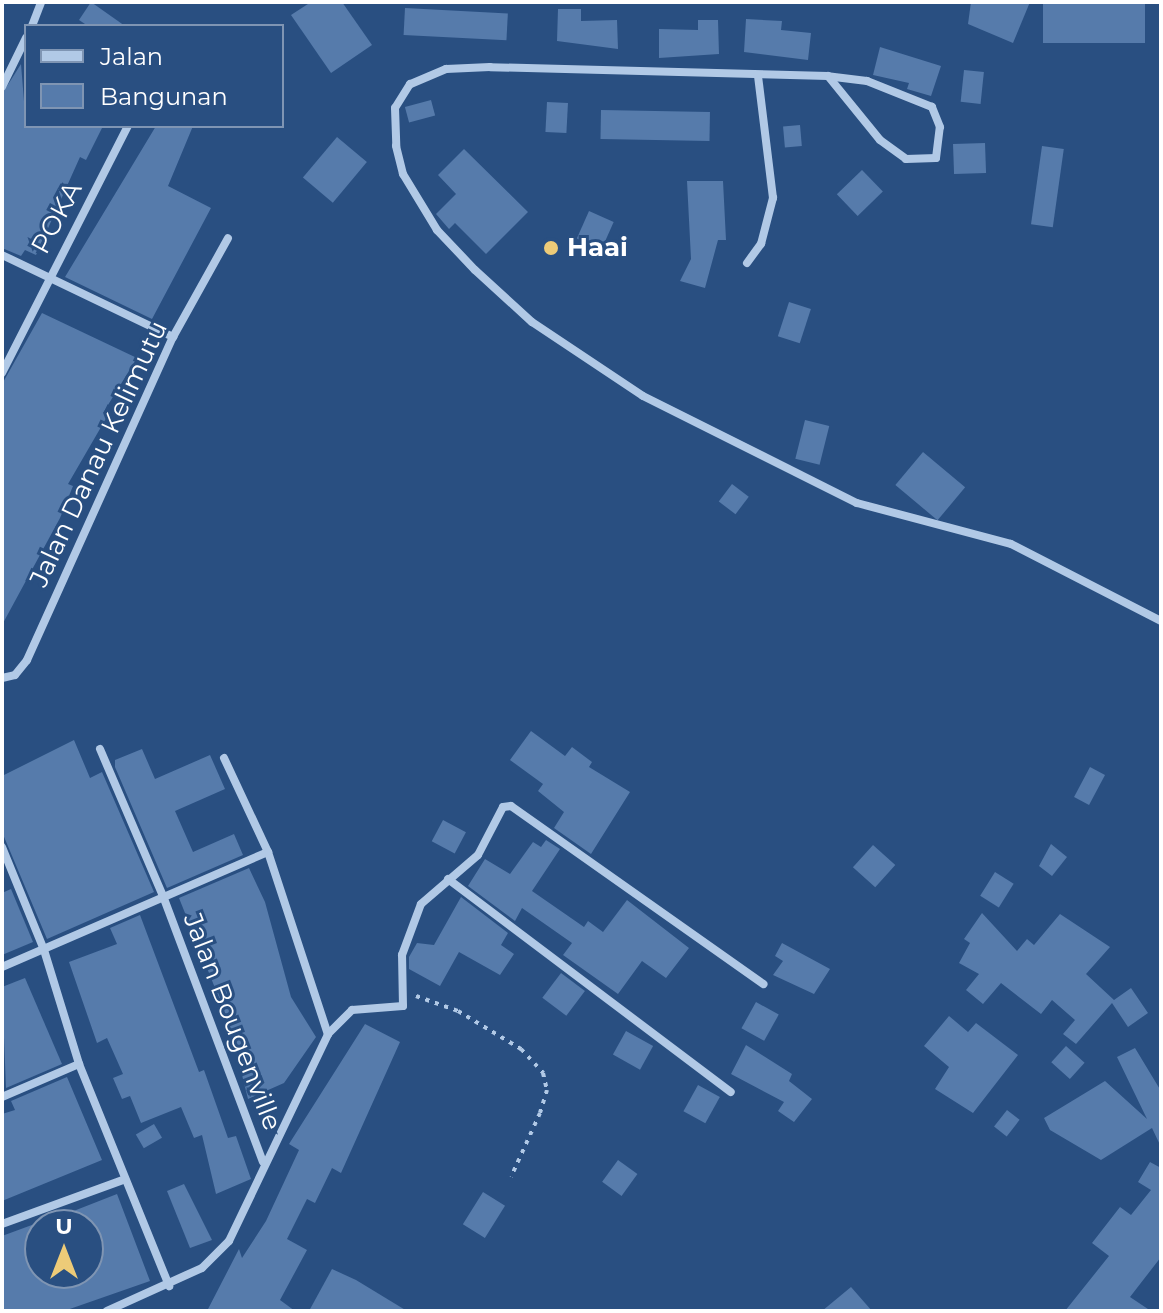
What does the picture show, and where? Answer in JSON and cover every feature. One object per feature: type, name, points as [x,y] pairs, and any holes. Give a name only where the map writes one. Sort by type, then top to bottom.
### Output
[{"type":"street","points":[[33,24],[41,2]]},
{"type":"street","points":[[2,87],[24,42]]},
{"type":"street","points":[[828,76],[880,140],[906,159],[936,158],[940,127],[932,107],[895,88],[828,76],[446,69],[423,74],[401,92],[396,146],[403,174],[437,230],[475,270],[532,322],[643,396],[857,503],[1011,544],[1161,621]]},
{"type":"street","points":[[747,263],[761,244],[773,198],[758,75]]},
{"type":"street","name":"POKA","points":[[2,373],[47,278],[127,128]]},
{"type":"street","name":"Jalan Danau Kelimutu","points":[[2,678],[15,675],[27,660],[173,337],[228,238]]},
{"type":"street","points":[[2,255],[173,337]]},
{"type":"street","name":"Jalan Bougenville","points":[[100,749],[163,896],[263,1162]]},
{"type":"street","points":[[224,758],[268,852],[328,1034]]},
{"type":"street","points":[[107,1311],[169,1286],[202,1268],[229,1241],[254,1197],[263,1162],[328,1034],[352,1010],[400,1009],[405,994],[402,955],[428,892],[478,855],[503,807],[511,806],[763,984]]},
{"type":"street","points":[[2,847],[44,950],[79,1064],[123,1180],[169,1286]]},
{"type":"street","points":[[2,967],[268,852]]},
{"type":"street","points":[[448,879],[731,1092]]},
{"type":"street","points":[[2,1097],[79,1064]]},
{"type":"street","points":[[2,1224],[123,1180]]},
{"type":"path","points":[[405,994],[458,1011],[521,1049],[543,1073],[547,1090],[540,1113],[511,1177]]},
{"type":"building","points":[[91,2],[122,24],[85,24],[79,20]]},
{"type":"building","points":[[311,2],[342,2],[372,45],[331,73],[291,15]]},
{"type":"building","points":[[971,2],[1030,2],[1013,43],[968,24]]},
{"type":"building","points":[[1043,2],[1145,2],[1145,43],[1043,43]]},
{"type":"building","points":[[405,8],[508,13],[506,40],[404,35]]},
{"type":"building","points":[[558,9],[581,9],[581,21],[617,20],[618,49],[557,41]]},
{"type":"building","points":[[746,19],[782,21],[781,30],[811,33],[808,60],[744,52]]},
{"type":"building","points":[[698,20],[718,20],[719,54],[659,58],[659,29],[698,30]]},
{"type":"building","points":[[880,47],[941,66],[931,96],[907,89],[909,83],[873,75]]},
{"type":"building","points":[[21,64],[24,128],[102,128],[86,160],[80,157],[36,255],[25,250],[21,256],[2,248],[2,94]]},
{"type":"building","points":[[964,70],[984,72],[981,104],[961,102]]},
{"type":"building","points":[[431,100],[435,115],[409,122],[405,107]]},
{"type":"building","points":[[547,102],[568,103],[566,133],[545,132]]},
{"type":"building","points":[[601,110],[710,112],[709,141],[600,139]]},
{"type":"building","points":[[800,125],[802,146],[785,147],[783,126]]},
{"type":"building","points":[[155,128],[192,128],[168,186],[211,208],[152,319],[65,277]]},
{"type":"building","points":[[337,137],[367,162],[333,203],[303,178]]},
{"type":"building","points":[[985,143],[986,173],[954,174],[953,144]]},
{"type":"building","points":[[1042,146],[1064,149],[1053,227],[1031,224]]},
{"type":"building","points":[[464,149],[528,212],[486,254],[455,223],[449,229],[436,214],[456,194],[438,175]]},
{"type":"building","points":[[862,170],[883,192],[858,216],[837,194]]},
{"type":"building","points":[[687,181],[723,181],[726,240],[718,240],[705,288],[680,281],[691,259]]},
{"type":"building","points":[[589,211],[614,222],[601,249],[577,238]]},
{"type":"building","points":[[789,302],[811,309],[800,343],[778,336]]},
{"type":"building","points":[[42,313],[137,358],[103,413],[108,415],[68,484],[73,486],[60,518],[2,625],[2,384]]},
{"type":"building","points":[[805,420],[829,426],[820,465],[795,459]]},
{"type":"building","points":[[923,452],[965,487],[937,520],[895,485]]},
{"type":"building","points":[[732,484],[749,497],[736,514],[719,502]]},
{"type":"building","points":[[531,731],[565,756],[572,747],[592,762],[589,767],[630,792],[591,854],[554,828],[564,812],[538,791],[543,784],[510,760]]},
{"type":"building","points":[[74,740],[90,778],[102,772],[154,892],[47,939],[2,832],[2,776]]},
{"type":"building","points":[[142,749],[155,779],[210,755],[225,789],[175,811],[193,852],[234,834],[243,855],[167,888],[115,767],[115,760]]},
{"type":"building","points":[[1090,767],[1105,775],[1089,805],[1074,797]]},
{"type":"building","points":[[443,820],[466,832],[455,853],[432,841]]},
{"type":"building","points":[[546,840],[560,849],[532,891],[584,927],[588,921],[603,932],[627,900],[689,948],[666,978],[642,961],[618,994],[563,955],[572,943],[522,908],[515,921],[468,886],[485,859],[510,874],[533,842],[541,847]]},
{"type":"building","points":[[1051,844],[1067,857],[1052,876],[1039,866]]},
{"type":"building","points":[[873,845],[895,865],[875,887],[853,867]]},
{"type":"building","points":[[249,868],[265,902],[291,997],[316,1037],[284,1083],[248,1099],[229,1023],[179,898]]},
{"type":"building","points":[[995,872],[1014,884],[999,907],[980,896]]},
{"type":"building","points":[[11,889],[33,942],[2,955],[2,893]]},
{"type":"building","points":[[461,897],[508,933],[501,945],[514,954],[500,975],[459,952],[440,986],[409,969],[409,957],[417,943],[434,945]]},
{"type":"building","points":[[982,913],[1017,951],[1027,939],[1034,945],[1060,914],[1110,947],[1086,974],[1114,1000],[1131,988],[1148,1013],[1128,1027],[1112,1003],[1076,1044],[1063,1034],[1075,1020],[1052,1000],[1041,1014],[1001,983],[983,1004],[966,990],[979,974],[959,963],[970,943],[964,939]]},
{"type":"building","points":[[140,915],[199,1072],[204,1070],[228,1138],[236,1136],[251,1179],[216,1194],[202,1135],[194,1138],[181,1107],[141,1123],[130,1096],[122,1099],[113,1078],[123,1074],[107,1038],[97,1043],[69,962],[117,944],[110,928]]},
{"type":"building","points":[[782,943],[830,969],[814,994],[773,975],[783,961],[775,956]]},
{"type":"building","points":[[561,973],[585,991],[566,1016],[542,998]]},
{"type":"building","points":[[25,978],[62,1064],[6,1088],[2,987]]},
{"type":"building","points":[[756,1002],[779,1015],[764,1041],[741,1028]]},
{"type":"building","points":[[949,1016],[968,1032],[976,1023],[1018,1055],[973,1113],[935,1089],[949,1067],[924,1046]]},
{"type":"building","points":[[365,1024],[400,1042],[341,1173],[332,1168],[315,1203],[307,1199],[287,1239],[307,1250],[280,1300],[295,1311],[207,1311],[239,1249],[242,1258],[266,1221],[299,1150],[289,1144]]},
{"type":"building","points":[[626,1031],[653,1046],[640,1070],[613,1055]]},
{"type":"building","points":[[746,1045],[792,1074],[789,1081],[812,1099],[794,1122],[778,1111],[784,1102],[731,1074]]},
{"type":"building","points":[[1066,1046],[1085,1063],[1070,1079],[1051,1062]]},
{"type":"building","points":[[1135,1048],[1161,1091],[1161,1147],[1152,1128],[1101,1160],[1050,1130],[1044,1118],[1105,1081],[1147,1119],[1117,1057]]},
{"type":"building","points":[[67,1077],[102,1160],[2,1201],[2,1114],[15,1110],[11,1101]]},
{"type":"building","points":[[698,1085],[720,1097],[705,1123],[683,1111]]},
{"type":"building","points":[[1007,1110],[1020,1120],[1007,1136],[994,1127]]},
{"type":"building","points":[[154,1124],[162,1138],[144,1148],[136,1134]]},
{"type":"building","points":[[618,1160],[637,1174],[622,1196],[602,1182]]},
{"type":"building","points":[[1150,1162],[1161,1168],[1161,1257],[1130,1297],[1151,1311],[1065,1311],[1109,1256],[1092,1243],[1120,1207],[1131,1215],[1151,1190],[1138,1182]]},
{"type":"building","points":[[184,1184],[212,1240],[190,1248],[167,1191]]},
{"type":"building","points":[[483,1192],[505,1206],[485,1238],[463,1224]]},
{"type":"building","points":[[117,1194],[150,1281],[64,1311],[2,1311],[2,1236],[24,1228],[24,1289],[104,1289],[104,1209],[79,1209]]},
{"type":"building","points":[[332,1269],[356,1280],[407,1311],[309,1311]]},
{"type":"building","points":[[851,1287],[872,1311],[822,1311]]},
{"type":"place","name":"Haai","points":[[551,248]]}]
